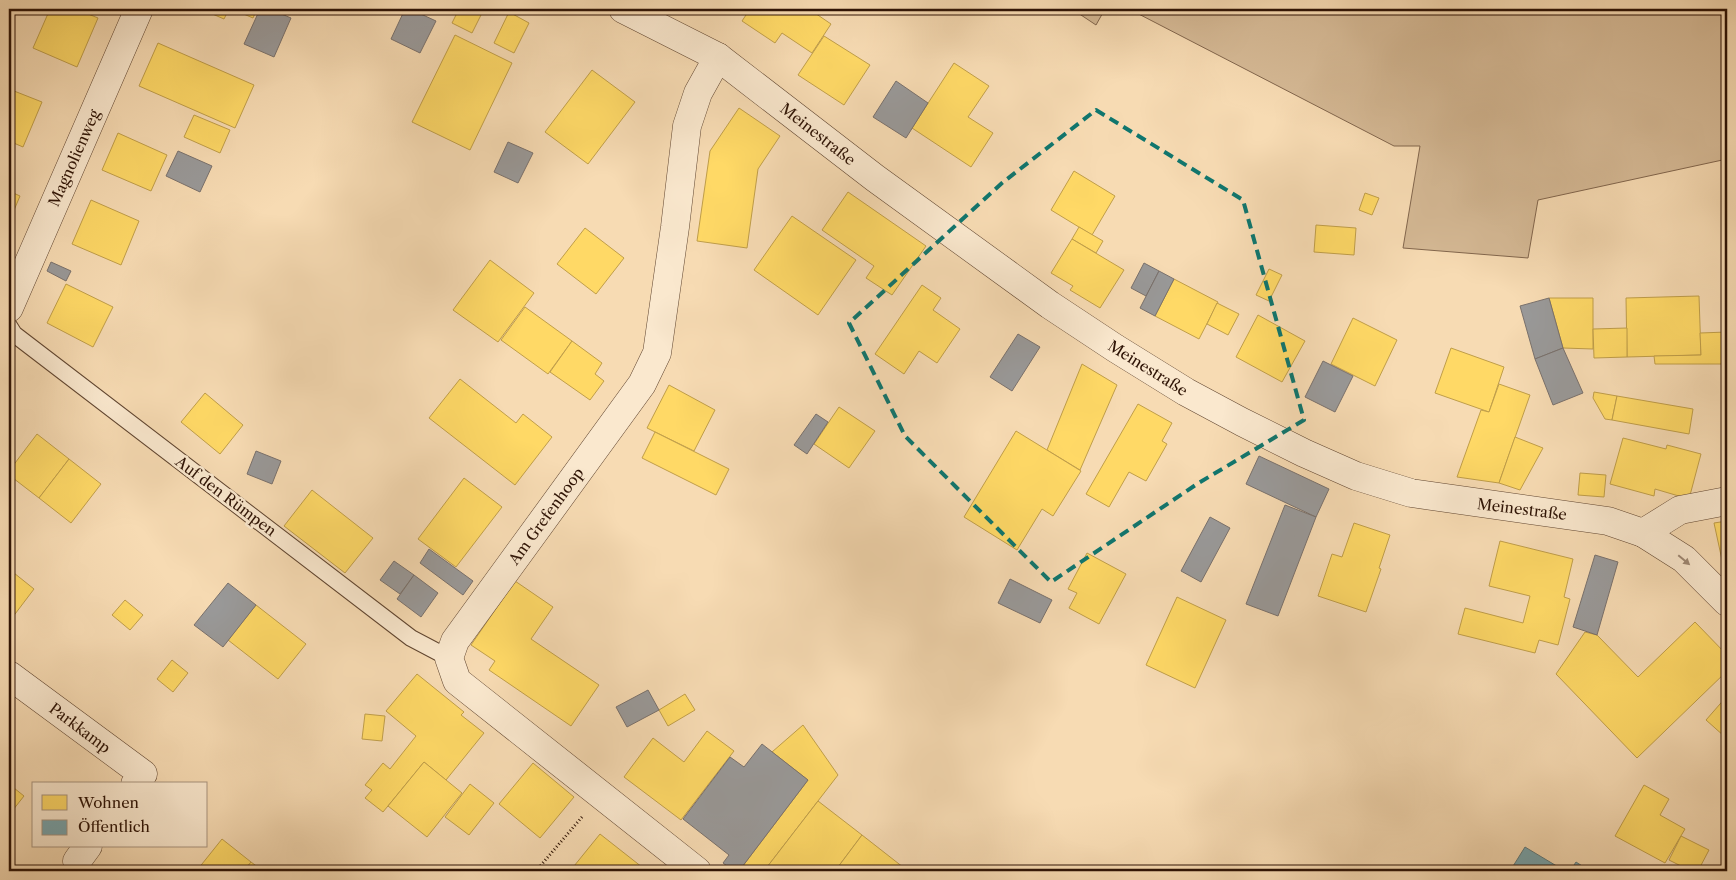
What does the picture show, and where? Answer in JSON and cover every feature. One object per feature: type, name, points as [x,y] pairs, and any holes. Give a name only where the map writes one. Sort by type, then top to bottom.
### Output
[{"type":"street","name":"Magnolienweg","points":[[9,308],[140,9]]},
{"type":"street","name":"Meinestraße","points":[[623,9],[718,57],[875,178],[1050,305],[1186,392],[1304,453],[1356,476],[1411,493],[1608,521],[1644,533],[1684,559],[1727,602]]},
{"type":"street","name":"Am Grefenhoop","points":[[449,658],[455,642],[642,384],[657,353],[687,126],[698,93],[718,57]]},
{"type":"street","points":[[1644,533],[1680,510],[1727,501]]},
{"type":"street","points":[[449,658],[457,681],[698,871]]},
{"type":"street","name":"Parkkamp","points":[[9,675],[143,774],[137,782]]},
{"type":"lane","name":"Auf den Rümpen","points":[[9,326],[14,334],[411,638],[449,658]]},
{"type":"path","points":[[536,871],[600,795]]},
{"type":"highlighted area","points":[[1096,110],[1243,200],[1304,420],[1197,484],[1051,582],[905,436],[849,323],[1002,183]]},
{"type":"shaded area","points":[[1072,9],[1105,9],[1096,25]]},
{"type":"shaded area","points":[[1129,9],[1727,9],[1727,159],[1538,200],[1528,258],[1403,248],[1420,146],[1394,146]]},
{"type":"building: Wohnen","points":[[50,9],[76,9],[98,18],[77,67],[33,48]]},
{"type":"building: Wohnen","points":[[201,9],[229,9],[224,19]]},
{"type":"building: Wohnen","points":[[232,9],[257,9],[253,18]]},
{"type":"building: Wohnen","points":[[459,9],[484,9],[472,33],[452,23]]},
{"type":"building: Wohnen","points":[[750,9],[809,9],[831,24],[812,53],[782,33],[775,43],[742,21]]},
{"type":"building: Wohnen","points":[[509,12],[529,23],[514,53],[494,43]]},
{"type":"building: Wohnen","points":[[455,35],[512,63],[470,150],[412,122]]},
{"type":"building: Wohnen","points":[[824,36],[870,65],[844,105],[798,75]]},
{"type":"building: Wohnen","points":[[158,43],[254,85],[235,128],[139,86]]},
{"type":"building: Wohnen","points":[[954,63],[989,86],[968,117],[993,133],[971,167],[912,128]]},
{"type":"building: Wohnen","points":[[592,70],[635,102],[588,164],[545,132]]},
{"type":"building: Wohnen","points":[[9,89],[42,102],[23,147],[9,141]]},
{"type":"building: Wohnen","points":[[739,108],[780,136],[758,169],[747,248],[697,241],[710,151]]},
{"type":"building: Wohnen","points":[[194,115],[230,130],[220,153],[184,137]]},
{"type":"building: Wohnen","points":[[118,133],[167,155],[151,191],[102,170]]},
{"type":"building: Wohnen","points":[[1074,171],[1115,196],[1092,235],[1051,210]]},
{"type":"building: Wohnen","points":[[9,191],[20,196],[9,222]]},
{"type":"building: Wohnen","points":[[848,192],[926,246],[892,295],[866,278],[874,266],[822,230]]},
{"type":"building: Wohnen","points":[[1365,193],[1379,198],[1372,215],[1359,210]]},
{"type":"building: Wohnen","points":[[91,200],[139,221],[121,265],[72,244]]},
{"type":"building: Wohnen","points":[[792,216],[856,260],[818,315],[754,270]]},
{"type":"building: Wohnen","points":[[1316,225],[1356,228],[1354,255],[1314,252]]},
{"type":"building: Wohnen","points":[[1079,227],[1103,241],[1096,253],[1072,239]]},
{"type":"building: Wohnen","points":[[585,228],[624,258],[596,294],[557,264]]},
{"type":"building: Wohnen","points":[[1072,239],[1124,270],[1100,308],[1070,290],[1073,286],[1051,273]]},
{"type":"building: Wohnen","points":[[490,260],[534,293],[498,342],[453,310]]},
{"type":"building: Wohnen","points":[[1269,269],[1282,275],[1269,301],[1256,295]]},
{"type":"building: Wohnen","points":[[1174,279],[1218,302],[1199,339],[1155,316]]},
{"type":"building: Wohnen","points":[[66,284],[113,307],[93,347],[47,323]]},
{"type":"building: Wohnen","points":[[922,285],[941,298],[933,310],[960,329],[937,363],[919,351],[904,374],[875,354]]},
{"type":"building: Wohnen","points":[[1699,296],[1701,355],[1627,357],[1626,298]]},
{"type":"building: Wohnen","points":[[1549,298],[1593,298],[1593,349],[1563,348]]},
{"type":"building: Wohnen","points":[[1217,303],[1239,314],[1228,335],[1207,324]]},
{"type":"building: Wohnen","points":[[525,307],[572,341],[548,374],[501,340]]},
{"type":"building: Wohnen","points":[[1258,315],[1305,341],[1282,382],[1236,357]]},
{"type":"building: Wohnen","points":[[1353,318],[1397,340],[1375,386],[1331,364]]},
{"type":"building: Wohnen","points":[[1627,328],[1627,357],[1594,358],[1593,329]]},
{"type":"building: Wohnen","points":[[1727,332],[1727,364],[1655,364],[1654,356],[1701,355],[1700,333]]},
{"type":"building: Wohnen","points":[[572,341],[602,363],[595,374],[604,381],[590,400],[550,372]]},
{"type":"building: Wohnen","points":[[1451,348],[1504,367],[1489,412],[1435,393]]},
{"type":"building: Wohnen","points":[[1082,364],[1117,385],[1080,470],[1047,450]]},
{"type":"building: Wohnen","points":[[460,379],[516,423],[523,414],[552,437],[515,485],[429,418]]},
{"type":"building: Wohnen","points":[[1499,384],[1530,395],[1499,483],[1457,477],[1481,410],[1489,412]]},
{"type":"building: Wohnen","points":[[669,385],[715,410],[694,451],[647,428]]},
{"type":"building: Wohnen","points":[[1594,392],[1617,396],[1612,420],[1605,419],[1593,398]]},
{"type":"building: Wohnen","points":[[205,393],[243,425],[220,454],[181,422]]},
{"type":"building: Wohnen","points":[[1617,396],[1693,409],[1689,434],[1612,420]]},
{"type":"building: Wohnen","points":[[1138,404],[1172,423],[1162,441],[1167,444],[1146,481],[1129,472],[1109,507],[1086,494]]},
{"type":"building: Wohnen","points":[[839,407],[875,431],[849,468],[814,444]]},
{"type":"building: Wohnen","points":[[1016,431],[1081,471],[1053,516],[1042,509],[1017,550],[964,517]]},
{"type":"building: Wohnen","points":[[655,432],[729,469],[716,495],[642,458]]},
{"type":"building: Wohnen","points":[[37,434],[69,459],[39,498],[9,475],[9,471]]},
{"type":"building: Wohnen","points":[[1515,437],[1543,448],[1520,490],[1499,483]]},
{"type":"building: Wohnen","points":[[1623,438],[1666,449],[1667,445],[1701,454],[1689,499],[1655,489],[1654,496],[1610,484]]},
{"type":"building: Wohnen","points":[[69,459],[101,484],[71,523],[39,498]]},
{"type":"building: Wohnen","points":[[1580,473],[1606,475],[1604,497],[1578,495]]},
{"type":"building: Wohnen","points":[[464,478],[502,507],[456,567],[418,539]]},
{"type":"building: Wohnen","points":[[312,490],[373,538],[345,573],[284,526]]},
{"type":"building: Wohnen","points":[[1727,521],[1727,558],[1722,560],[1714,523]]},
{"type":"building: Wohnen","points":[[1354,523],[1390,535],[1379,568],[1381,569],[1366,612],[1318,596],[1332,554],[1342,557]]},
{"type":"building: Wohnen","points":[[1500,541],[1573,559],[1564,597],[1570,599],[1558,645],[1539,640],[1535,653],[1458,634],[1465,608],[1523,623],[1530,596],[1489,586]]},
{"type":"building: Wohnen","points":[[1087,553],[1126,574],[1099,624],[1069,608],[1077,593],[1068,589]]},
{"type":"building: Wohnen","points":[[9,569],[34,589],[9,622]]},
{"type":"building: Wohnen","points":[[515,581],[553,607],[531,639],[599,685],[571,726],[489,670],[495,661],[471,645]]},
{"type":"building: Wohnen","points":[[1177,597],[1226,620],[1195,688],[1146,665]]},
{"type":"building: Wohnen","points":[[125,600],[143,615],[130,630],[112,615]]},
{"type":"building: Wohnen","points":[[256,605],[306,644],[278,679],[228,640]]},
{"type":"building: Wohnen","points":[[1695,622],[1727,655],[1727,671],[1637,758],[1556,674],[1585,632],[1597,635],[1638,677]]},
{"type":"building: Wohnen","points":[[172,660],[188,673],[173,692],[157,679]]},
{"type":"building: Wohnen","points":[[417,674],[464,712],[461,715],[484,733],[446,780],[424,762],[383,812],[365,798],[372,790],[365,785],[383,763],[390,769],[416,736],[386,711]]},
{"type":"building: Wohnen","points":[[685,694],[695,710],[668,726],[659,710]]},
{"type":"building: Wohnen","points":[[1727,696],[1727,733],[1724,736],[1706,720]]},
{"type":"building: Wohnen","points":[[365,714],[385,716],[382,741],[362,739]]},
{"type":"building: Wohnen","points":[[803,725],[838,775],[764,871],[739,871],[808,780],[772,752]]},
{"type":"building: Wohnen","points":[[707,731],[734,751],[681,820],[624,777],[653,738],[684,762]]},
{"type":"building: Wohnen","points":[[424,762],[462,793],[427,837],[388,806]]},
{"type":"building: Wohnen","points":[[533,763],[574,797],[540,838],[499,804]]},
{"type":"building: Wohnen","points":[[9,784],[24,796],[9,815]]},
{"type":"building: Wohnen","points":[[470,784],[494,803],[469,835],[445,817]]},
{"type":"building: Wohnen","points":[[1644,785],[1669,799],[1660,815],[1685,829],[1665,863],[1615,836]]},
{"type":"building: Wohnen","points":[[818,801],[862,835],[835,871],[764,871]]},
{"type":"building: Wohnen","points":[[600,834],[647,871],[570,871]]},
{"type":"building: Wohnen","points":[[862,835],[908,871],[835,871]]},
{"type":"building: Wohnen","points":[[1681,836],[1709,850],[1698,871],[1691,871],[1669,860]]},
{"type":"building: Wohnen","points":[[222,839],[251,862],[244,871],[201,871],[198,869]]},
{"type":"building: Wohnen","points":[[251,862],[263,871],[244,871]]},
{"type":"building: Öffentlich","points":[[1525,847],[1565,871],[1510,871]]},
{"type":"building: Öffentlich","points":[[1576,862],[1590,871],[1570,871]]},
{"type":"building: Industrie","points":[[260,9],[270,9],[291,18],[274,57],[244,44]]},
{"type":"building: Industrie","points":[[405,9],[410,9],[436,21],[420,53],[391,39]]},
{"type":"building: Industrie","points":[[896,81],[928,103],[906,138],[873,117]]},
{"type":"building: Industrie","points":[[508,142],[533,153],[518,183],[494,172]]},
{"type":"building: Industrie","points":[[178,151],[212,166],[200,192],[166,176]]},
{"type":"building: Industrie","points":[[51,262],[71,271],[66,281],[47,271]]},
{"type":"building: Industrie","points":[[1144,263],[1159,271],[1146,296],[1131,288]]},
{"type":"building: Industrie","points":[[1159,271],[1174,279],[1155,316],[1140,308]]},
{"type":"building: Industrie","points":[[1549,298],[1563,348],[1535,359],[1520,306]]},
{"type":"building: Industrie","points":[[1018,334],[1040,347],[1012,391],[990,377]]},
{"type":"building: Industrie","points":[[1563,348],[1583,393],[1553,405],[1535,359]]},
{"type":"building: Industrie","points":[[1323,361],[1353,376],[1335,412],[1305,397]]},
{"type":"building: Industrie","points":[[816,414],[828,422],[807,454],[794,445]]},
{"type":"building: Industrie","points":[[256,451],[281,461],[272,484],[247,474]]},
{"type":"building: Industrie","points":[[1259,456],[1329,489],[1316,517],[1246,484]]},
{"type":"building: Industrie","points":[[1285,505],[1316,517],[1278,616],[1246,604]]},
{"type":"building: Industrie","points":[[1210,517],[1230,528],[1201,582],[1181,571]]},
{"type":"building: Industrie","points":[[429,549],[473,581],[463,595],[420,563]]},
{"type":"building: Industrie","points":[[1595,555],[1618,562],[1597,635],[1573,627]]},
{"type":"building: Industrie","points":[[394,561],[414,575],[400,594],[380,580]]},
{"type":"building: Industrie","points":[[414,575],[438,593],[421,617],[397,599]]},
{"type":"building: Industrie","points":[[1010,579],[1052,600],[1040,623],[998,603]]},
{"type":"building: Industrie","points":[[228,583],[256,605],[223,647],[194,625]]},
{"type":"building: Industrie","points":[[648,690],[659,710],[627,727],[616,707]]},
{"type":"building: Industrie","points":[[762,744],[808,780],[739,871],[734,871],[723,863],[729,855],[683,819],[730,757],[744,767]]}]
